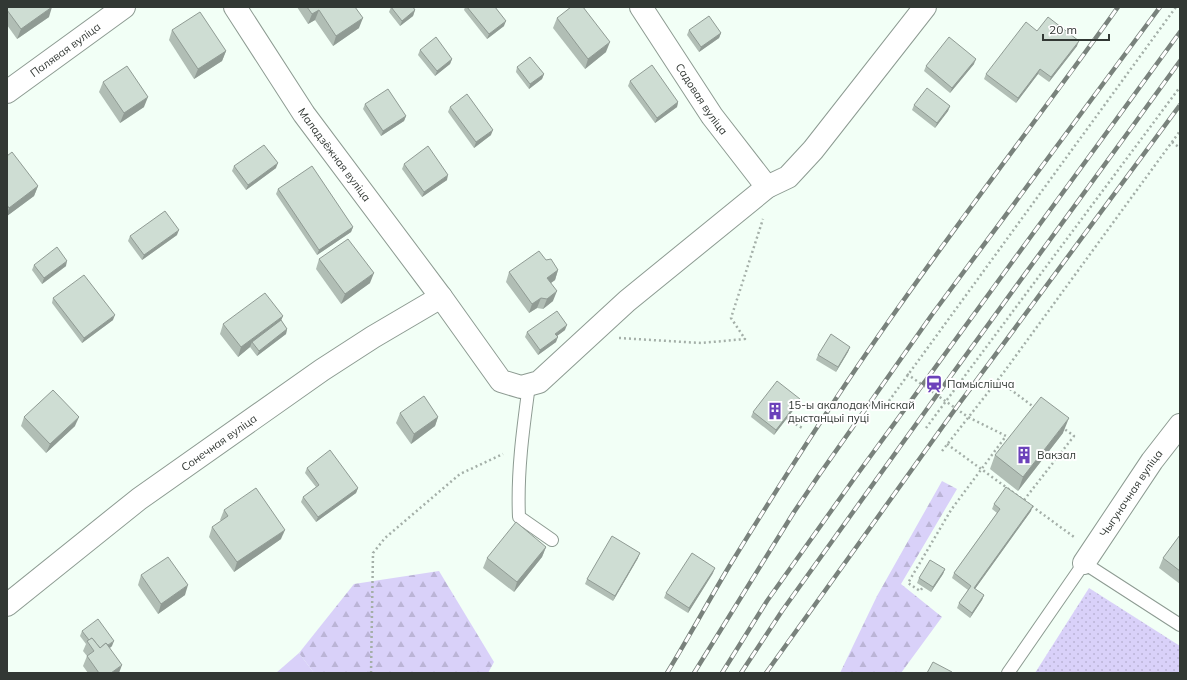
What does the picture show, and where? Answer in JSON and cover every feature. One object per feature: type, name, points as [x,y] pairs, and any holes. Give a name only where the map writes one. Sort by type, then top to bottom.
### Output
[{"type":"street","name":"Палявая вуліца","points":[[7,92],[124,7]]},
{"type":"street","name":"Маладзёжная вуліца","points":[[235,7],[304,114],[441,297],[501,381],[521,387],[529,385]]},
{"type":"street","name":"Садовая вуліца","points":[[641,7],[712,116],[767,187]]},
{"type":"street","points":[[529,385],[539,382],[627,301],[767,187],[788,177],[813,150],[925,7]]},
{"type":"street","name":"Сонечная вуліца","points":[[7,605],[139,499],[322,370],[372,337],[441,297]]},
{"type":"street","name":"Чыгуначная вуліца","points":[[1088,557],[1152,461],[1180,425]]},
{"type":"lane","points":[[529,385],[520,446],[518,488],[519,516],[552,540]]},
{"type":"lane","points":[[1008,673],[1088,557],[1180,625]]},
{"type":"path","points":[[886,405],[907,374],[1177,7]]},
{"type":"path","points":[[926,428],[1180,87]]},
{"type":"path","points":[[942,450],[998,380],[1180,132]]},
{"type":"path","points":[[1172,142],[1180,148]]},
{"type":"path","points":[[590,334],[628,339],[701,343],[745,339],[731,318],[763,222],[767,187]]},
{"type":"path","points":[[907,374],[968,417],[1009,438]]},
{"type":"path","points":[[998,380],[1036,408]]},
{"type":"path","points":[[787,419],[804,429]]},
{"type":"path","points":[[1024,500],[1074,436],[1061,427]]},
{"type":"path","points":[[923,587],[920,591],[908,583],[951,510],[1006,436]]},
{"type":"path","points":[[947,444],[1024,500],[1088,557]]},
{"type":"path","points":[[371,673],[373,553],[385,538],[460,474],[520,446]]},
{"type":"green space","points":[[942,481],[957,489],[901,584],[942,617],[901,673],[840,673],[877,596]]},
{"type":"green space","points":[[439,571],[494,662],[488,673],[314,673],[299,653],[354,584]]},
{"type":"green space","points":[[1089,588],[1180,646],[1180,673],[1035,673]]},
{"type":"green space","points":[[299,653],[314,673],[276,673]]},
{"type":"building","points":[[7,7],[52,7],[21,29],[7,10]]},
{"type":"building","points":[[307,7],[355,7],[363,18],[336,36],[319,10],[312,14]]},
{"type":"building","points":[[391,7],[413,7],[415,10],[402,21]]},
{"type":"building","points":[[467,7],[495,7],[506,21],[489,34]]},
{"type":"building","points":[[571,7],[583,7],[610,42],[588,59],[557,18]]},
{"type":"building","points":[[200,12],[226,51],[198,69],[172,30]]},
{"type":"building","points":[[709,16],[721,33],[701,47],[689,30]]},
{"type":"building","points":[[1048,17],[1079,41],[1051,77],[1040,69],[1018,98],[986,74],[1026,22],[1037,31]]},
{"type":"building","points":[[436,37],[452,59],[437,71],[420,50]]},
{"type":"building","points":[[949,37],[976,59],[952,88],[926,66]]},
{"type":"building","points":[[530,57],[544,74],[530,84],[517,67]]},
{"type":"building","points":[[652,65],[678,102],[657,118],[630,81]]},
{"type":"building","points":[[127,66],[148,97],[124,113],[103,82]]},
{"type":"building","points":[[927,88],[950,106],[937,123],[914,105]]},
{"type":"building","points":[[388,89],[406,116],[383,131],[365,104]]},
{"type":"building","points":[[467,94],[493,130],[476,142],[450,107]]},
{"type":"building","points":[[264,145],[278,163],[248,185],[234,166]]},
{"type":"building","points":[[428,146],[448,175],[424,192],[404,164]]},
{"type":"building","points":[[12,152],[38,186],[9,208],[7,205],[7,156]]},
{"type":"building","points":[[312,166],[353,227],[319,250],[278,189]]},
{"type":"building","points":[[165,211],[179,230],[144,255],[130,236]]},
{"type":"building","points":[[348,239],[374,273],[345,294],[319,259]]},
{"type":"building","points":[[57,247],[67,261],[44,278],[34,265]]},
{"type":"building","points":[[539,251],[546,260],[551,259],[558,270],[547,278],[557,291],[547,299],[541,298],[532,304],[509,272]]},
{"type":"building","points":[[84,275],[115,315],[84,338],[53,298]]},
{"type":"building","points":[[265,293],[283,316],[241,347],[223,324]]},
{"type":"building","points":[[557,311],[567,325],[555,334],[558,337],[540,350],[527,332]]},
{"type":"building","points":[[281,320],[287,329],[259,351],[252,342]]},
{"type":"building","points":[[831,334],[850,347],[838,367],[818,355]]},
{"type":"building","name":"15-ы акалодак Мінскай дыстанцыі пуці","points":[[777,381],[800,399],[776,430],[753,412]]},
{"type":"building","points":[[53,390],[79,417],[50,444],[24,417]]},
{"type":"building","points":[[424,396],[438,417],[414,434],[400,413]]},
{"type":"building","name":"Вакзал","points":[[1041,397],[1069,418],[1023,477],[995,455]]},
{"type":"building","points":[[330,450],[358,488],[318,517],[303,497],[319,485],[307,468]]},
{"type":"building","points":[[1006,487],[1033,506],[974,588],[984,595],[972,613],[959,603],[971,586],[954,573],[1000,509],[994,504]]},
{"type":"building","points":[[256,488],[285,530],[237,562],[212,527],[228,516],[224,510]]},
{"type":"building","points":[[516,522],[546,547],[517,582],[487,558]]},
{"type":"building","points":[[1180,535],[1180,571],[1163,558]]},
{"type":"building","points":[[612,536],[640,553],[615,596],[587,579]]},
{"type":"building","points":[[692,553],[715,568],[689,608],[666,593]]},
{"type":"building","points":[[168,557],[188,585],[161,604],[141,575]]},
{"type":"building","points":[[930,560],[945,569],[933,587],[919,578]]},
{"type":"building","points":[[98,619],[114,641],[108,645],[106,643],[100,648],[92,638],[89,640],[82,631]]},
{"type":"building","points":[[92,638],[100,648],[106,643],[122,665],[111,673],[99,673],[87,656],[94,651],[87,641]]},
{"type":"building","points":[[933,662],[952,672],[927,673]]},
{"type":"railway","points":[[667,673],[722,578],[850,377],[929,264],[1118,7]]},
{"type":"railway","points":[[694,673],[794,512],[819,475],[931,316],[1160,7]]},
{"type":"railway","points":[[722,673],[767,601],[856,476],[1180,32]]},
{"type":"railway","points":[[741,673],[782,611],[1180,61]]},
{"type":"railway","points":[[766,673],[956,408],[1180,105]]},
{"type":"place","name":"Памыслішча","points":[[934,384]]},
{"type":"place","name":"15-ы акалодак Мінскай дыстанцыі пуці","points":[[775,411]]},
{"type":"place","name":"Вакзал","points":[[1024,455]]}]
